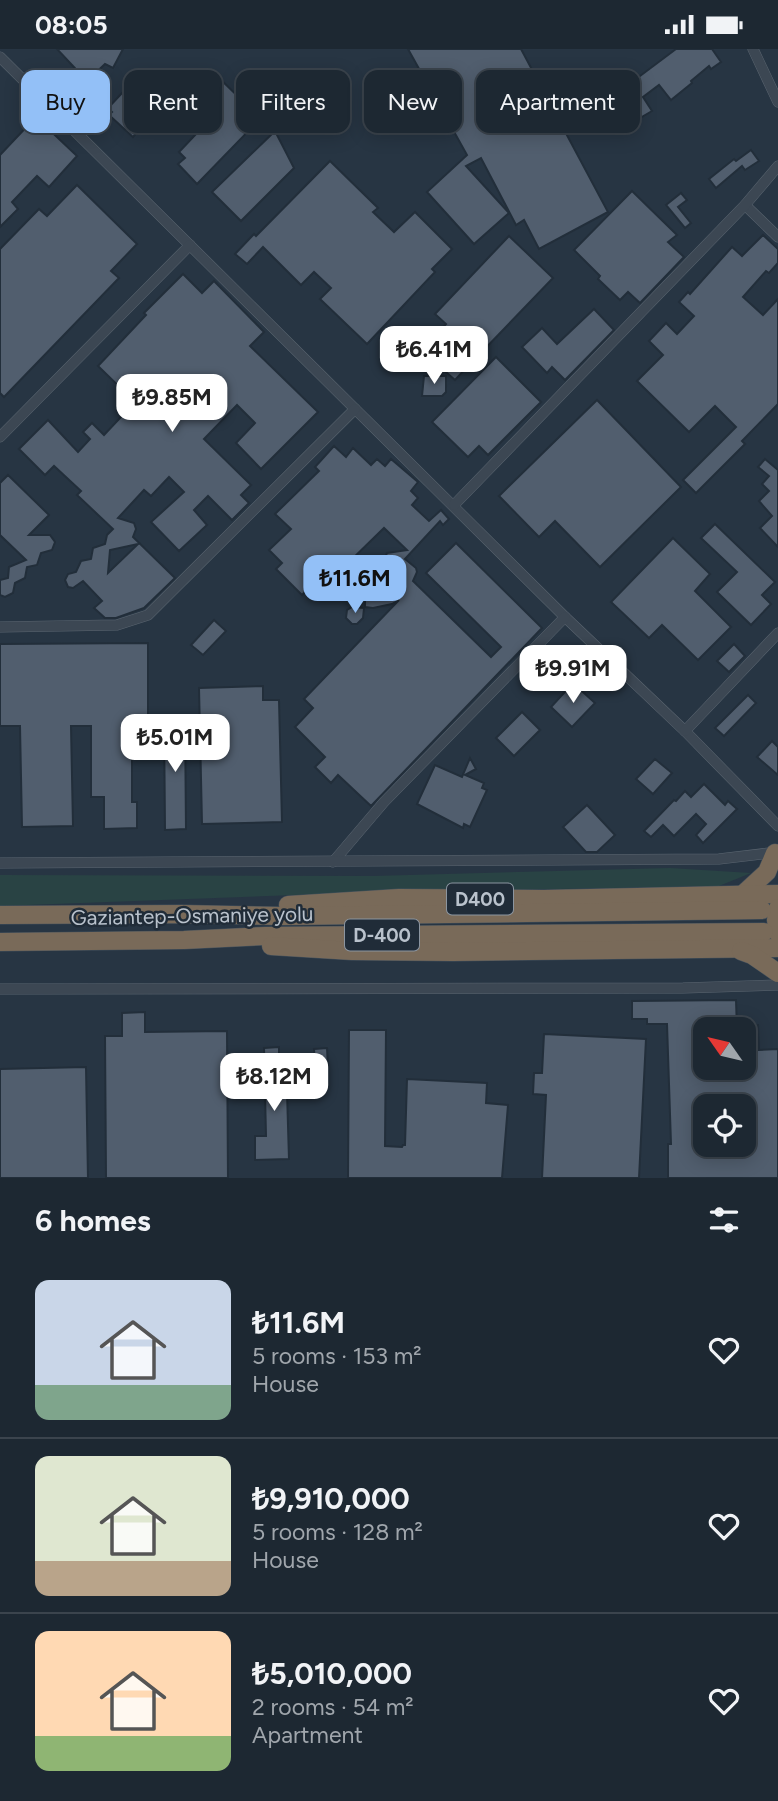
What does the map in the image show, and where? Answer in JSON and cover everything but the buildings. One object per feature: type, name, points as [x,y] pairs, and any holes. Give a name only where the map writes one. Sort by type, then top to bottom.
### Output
[{"type":"highway","points":[[742,895],[767,872],[777,852]]},
{"type":"highway","name":"D400","points":[[183,914],[399,898],[544,899],[778,894]]},
{"type":"highway","points":[[770,909],[776,920],[771,933]]},
{"type":"highway","name":"Gaziantep-Osmaniye yolu","points":[[0,915],[282,916],[770,909]]},
{"type":"highway","name":"Gaziantep-Osmaniye yolu","points":[[0,942],[184,940],[265,936],[771,933]]},
{"type":"highway","points":[[184,940],[352,951],[778,948]]},
{"type":"highway","points":[[734,949],[752,955],[778,973]]},
{"type":"street","points":[[753,49],[778,102]]},
{"type":"street","points":[[0,57],[565,617],[685,731],[778,826]]},
{"type":"street","points":[[454,505],[745,205],[778,166]]},
{"type":"street","points":[[745,205],[778,237]]},
{"type":"street","points":[[0,437],[190,245]]},
{"type":"street","points":[[0,627],[117,625],[148,615],[355,409]]},
{"type":"street","points":[[333,862],[384,802],[565,617]]},
{"type":"street","points":[[685,731],[778,633]]},
{"type":"street","points":[[0,863],[719,859],[777,852]]},
{"type":"street","points":[[0,989],[683,988],[778,985]]},
{"type":"green space","points":[[670,868],[751,873],[719,886],[350,893],[0,906],[0,875],[373,876]]}]
